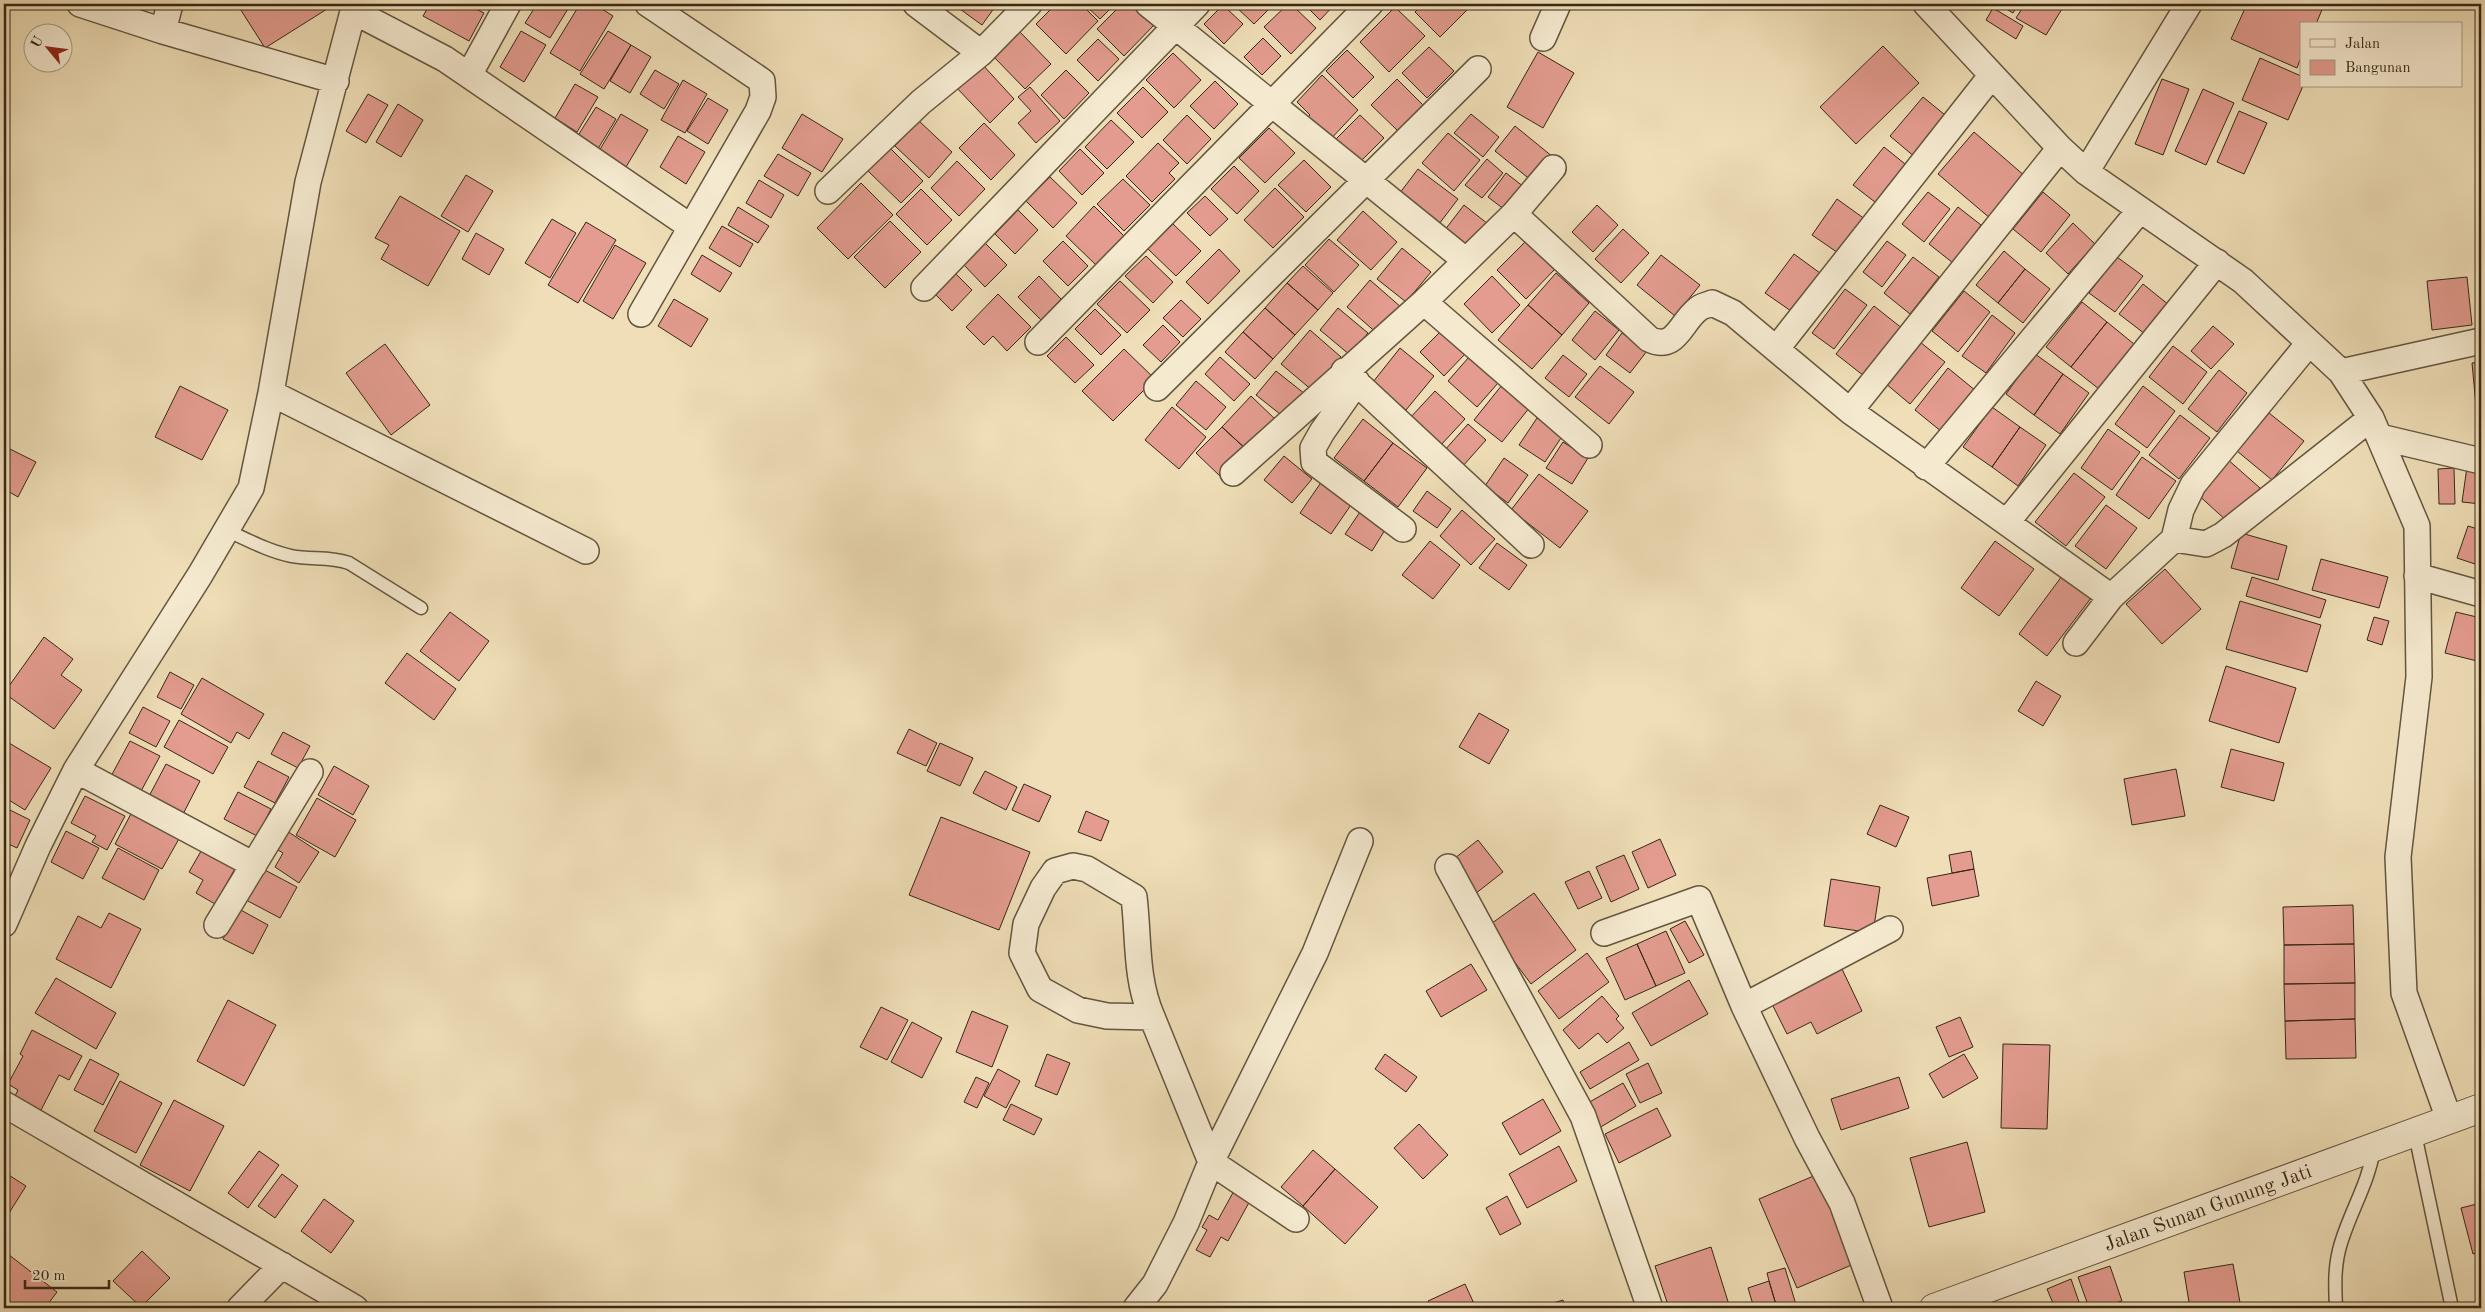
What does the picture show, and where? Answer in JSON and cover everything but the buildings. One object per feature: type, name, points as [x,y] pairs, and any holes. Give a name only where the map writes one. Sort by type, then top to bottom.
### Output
[{"type":"street","points":[[80,4],[163,31],[336,81]]},
{"type":"street","points":[[163,31],[170,4]]},
{"type":"street","points":[[469,75],[508,4]]},
{"type":"street","points":[[641,314],[758,111],[763,97],[762,81],[648,4]]},
{"type":"street","points":[[916,4],[981,54]]},
{"type":"street","points":[[828,191],[921,102],[981,54],[1029,4]]},
{"type":"street","points":[[1148,4],[1465,260]]},
{"type":"street","points":[[924,288],[1197,4]]},
{"type":"street","points":[[1038,342],[1270,103],[1370,4]]},
{"type":"street","points":[[1543,38],[1558,4]]},
{"type":"street","points":[[1926,4],[2060,148],[2086,172],[2243,281],[2340,372],[2375,428],[2417,526],[2419,677],[2398,857],[2404,993],[2449,1119]]},
{"type":"street","points":[[2086,172],[2189,4]]},
{"type":"street","points":[[4,924],[38,846],[76,770],[251,488],[271,393],[308,182],[354,7],[445,59],[691,227]]},
{"type":"street","points":[[1157,388],[1478,69]]},
{"type":"street","points":[[1777,348],[1992,75]]},
{"type":"street","points":[[1850,411],[2060,148]]},
{"type":"street","points":[[1233,473],[1350,377],[1465,260],[1514,214],[1553,168]]},
{"type":"street","points":[[1926,467],[2140,210]]},
{"type":"street","points":[[1514,214],[1649,339],[1659,344],[1669,342],[1698,308],[1712,303],[1734,313],[1850,411],[1926,467],[2112,597]]},
{"type":"street","points":[[2007,522],[2218,262]]},
{"type":"street","points":[[1424,302],[1589,444]]},
{"type":"street","points":[[2340,372],[2481,341]]},
{"type":"street","points":[[2076,643],[2112,597],[2174,539],[2181,510],[2193,485],[2309,343]]},
{"type":"street","points":[[1350,377],[1313,448],[1314,462],[1403,528]]},
{"type":"street","points":[[1350,377],[1531,545]]},
{"type":"street","points":[[271,393],[586,552]]},
{"type":"street","points":[[2174,539],[2206,544],[2223,535],[2375,428]]},
{"type":"street","points":[[2375,428],[2481,461]]},
{"type":"street","points":[[2417,576],[2481,594]]},
{"type":"street","points":[[76,770],[254,865]]},
{"type":"street","points":[[217,925],[310,772]]},
{"type":"street","points":[[1136,1308],[1155,1284],[1186,1223],[1212,1162],[1315,953],[1360,841]]},
{"type":"street","points":[[1152,1017],[1107,1016],[1078,1010],[1040,989],[1022,953],[1026,924],[1043,888],[1055,871],[1073,866],[1087,869],[1134,897],[1138,963],[1144,997],[1212,1162],[1296,1219]]},
{"type":"street","points":[[1448,867],[1583,1116],[1650,1308]]},
{"type":"street","points":[[1604,933],[1698,899],[1744,1006],[1807,1138],[1842,1203],[1880,1308]]},
{"type":"street","points":[[1744,1006],[1890,928]]},
{"type":"street","points":[[4,1104],[355,1308]]},
{"type":"street","name":"Jalan Sunan Gunung Jati","points":[[1934,1308],[2374,1149],[2481,1108]]},
{"type":"street","points":[[240,1308],[282,1265]]},
{"type":"lane","points":[[226,530],[272,551],[308,558],[336,558],[349,563],[421,608]]},
{"type":"lane","points":[[2415,1134],[2452,1308]]},
{"type":"lane","points":[[2336,1308],[2334,1278],[2340,1245],[2365,1185],[2374,1149]]}]
